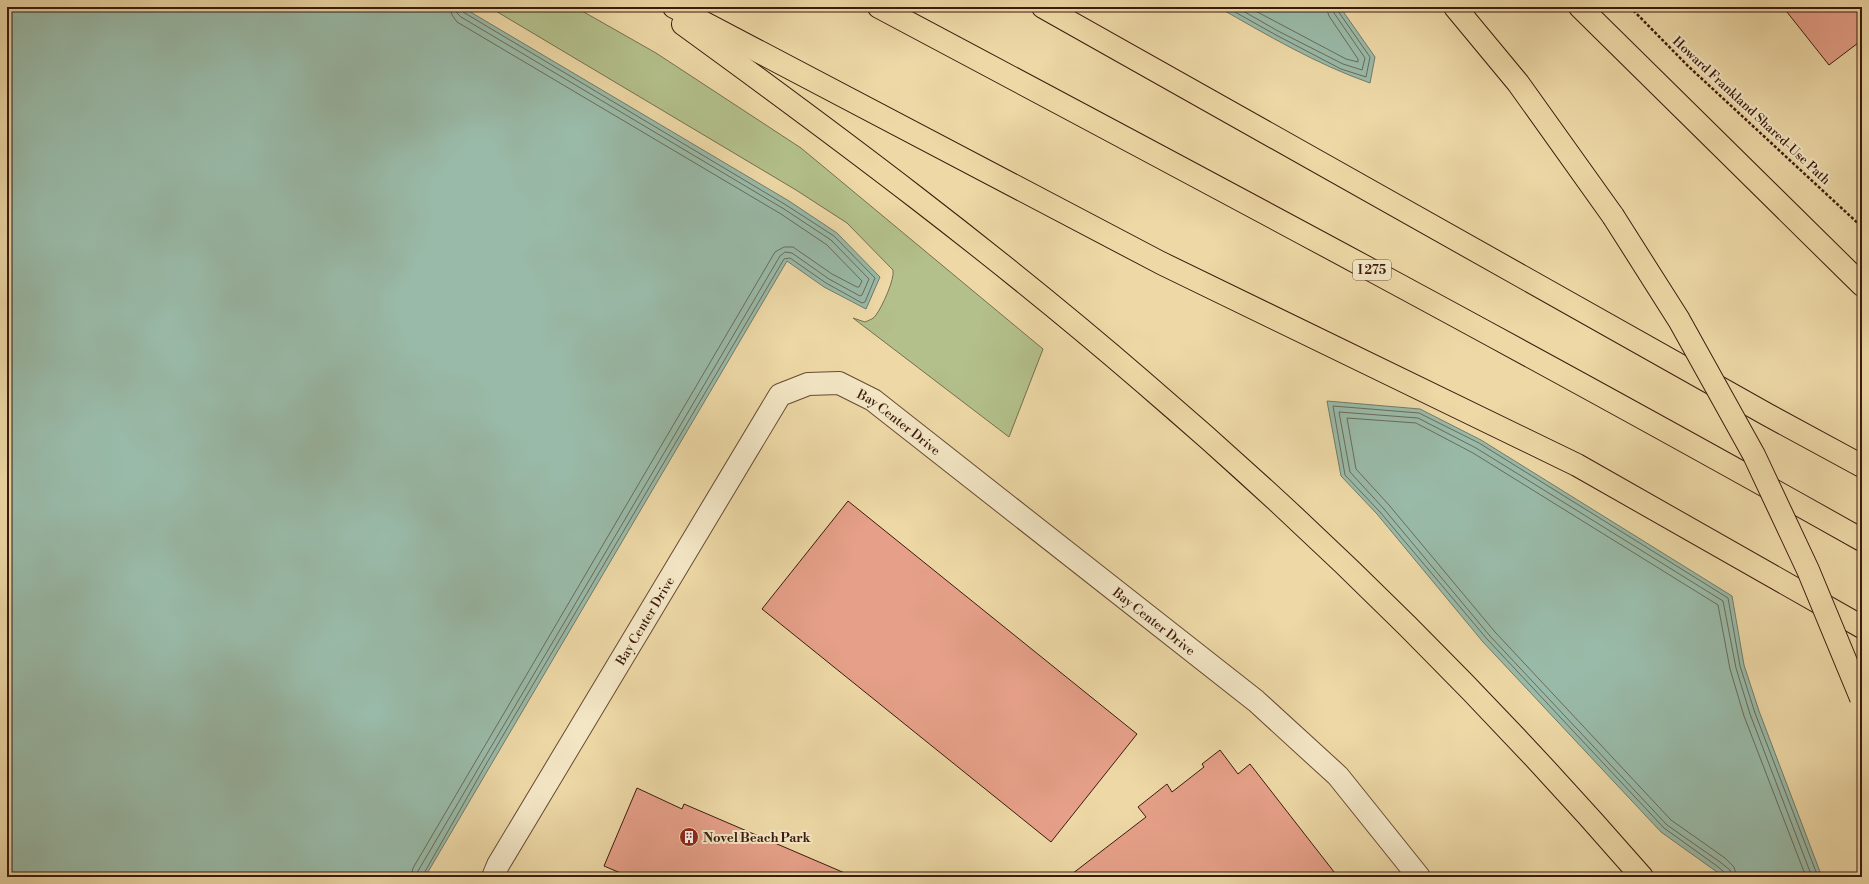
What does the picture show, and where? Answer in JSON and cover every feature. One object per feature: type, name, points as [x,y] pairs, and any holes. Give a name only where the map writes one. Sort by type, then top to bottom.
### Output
[{"type":"highway","points":[[659,7],[851,147],[1032,288],[1142,381],[1243,470],[1391,610],[1539,762],[1642,877]]},
{"type":"highway","points":[[674,7],[1161,264],[1577,465],[1862,627]]},
{"type":"highway","name":"I 275","points":[[878,7],[1182,168],[1517,349],[1684,440],[1862,540]]},
{"type":"highway","points":[[1043,7],[1597,319],[1862,466]]},
{"type":"highway","points":[[1455,7],[1518,83],[1613,216],[1679,320],[1754,455],[1811,577],[1861,700]]},
{"type":"highway","points":[[1580,7],[1862,285]]},
{"type":"street","name":"Bay Center Drive","points":[[493,877],[535,804],[780,395],[808,384],[839,383],[873,400],[1256,701],[1338,776],[1419,877]]},
{"type":"path","name":"Howard Frankland Shared-Use Path","points":[[1630,7],[1688,66],[1862,227]]},
{"type":"green space","points":[[489,7],[575,7],[656,53],[801,148],[1043,349],[1009,437],[853,318],[865,322],[875,316],[888,293],[893,270],[847,223],[796,190]]},
{"type":"water","points":[[7,7],[462,7],[789,201],[837,233],[880,277],[866,309],[824,287],[787,261],[425,877],[7,877]]},
{"type":"water","points":[[1218,7],[1340,7],[1375,57],[1370,83],[1311,58]]},
{"type":"water","points":[[1327,401],[1420,409],[1481,440],[1732,596],[1744,665],[1759,711],[1822,877],[1724,877],[1661,832],[1483,642],[1377,514],[1341,476]]},
{"type":"building","points":[[1783,7],[1862,7],[1862,40],[1829,65]]},
{"type":"building","points":[[848,501],[1137,734],[1051,842],[762,609]]},
{"type":"building","points":[[1220,750],[1238,774],[1250,764],[1338,877],[1068,877],[1146,817],[1138,807],[1167,784],[1172,792],[1204,767],[1202,764]]},
{"type":"building","name":"Novel Beach Park","points":[[637,788],[682,809],[684,804],[854,877],[630,877],[604,866]]},
{"type":"place","name":"Novel Beach Park","points":[[689,837]]}]
